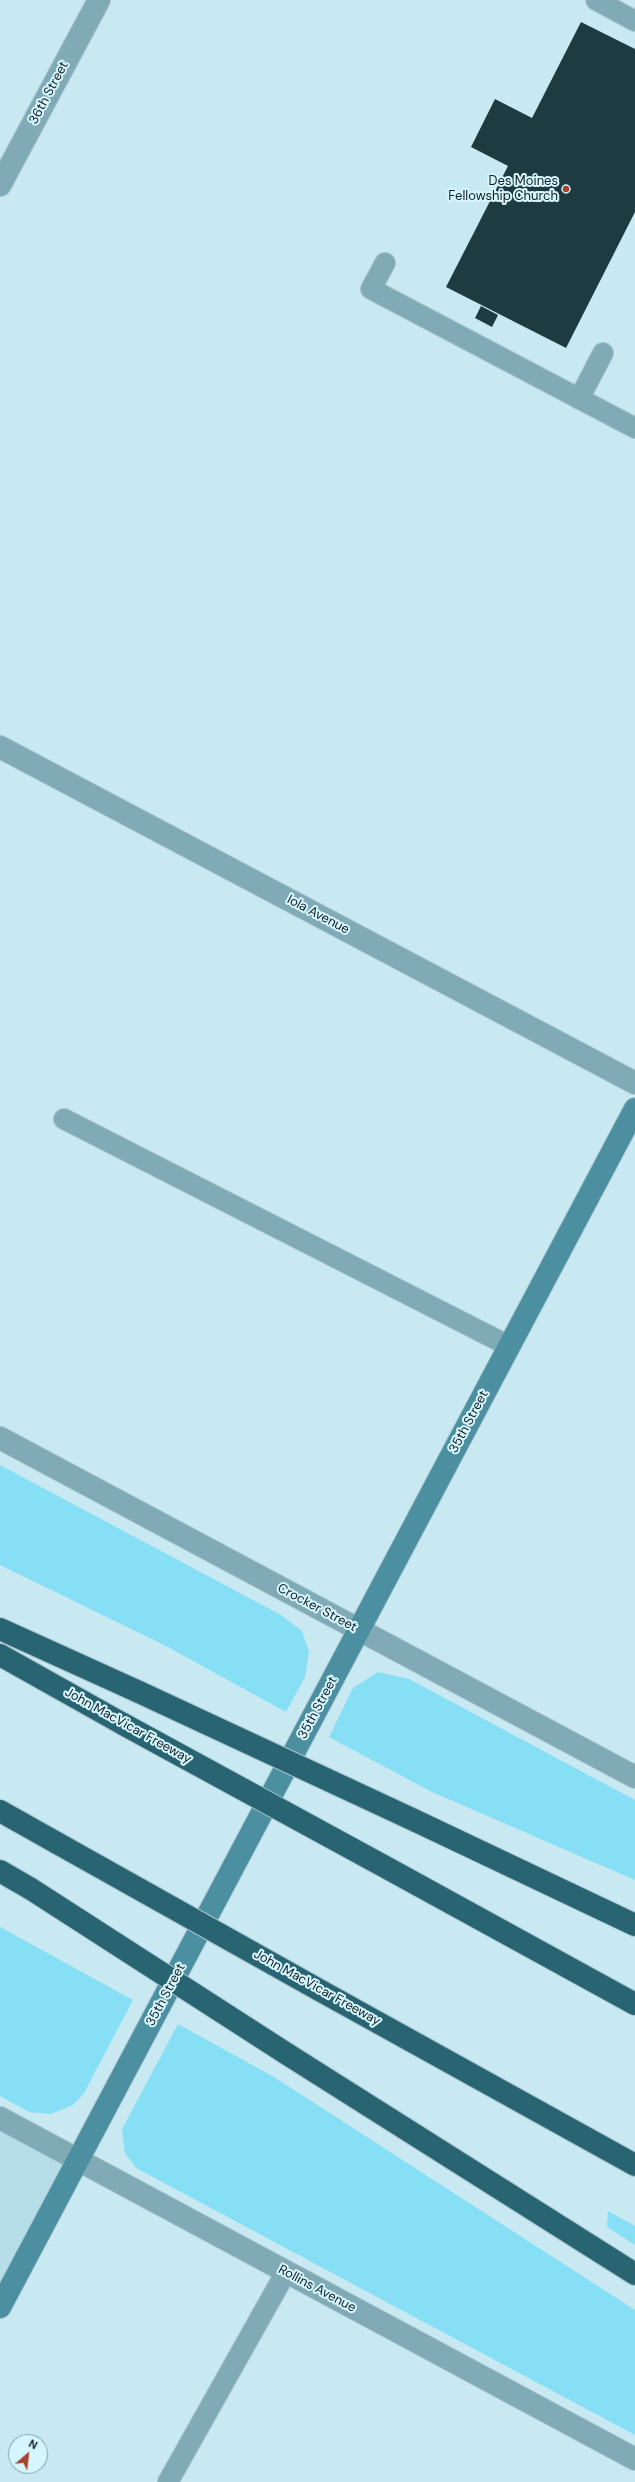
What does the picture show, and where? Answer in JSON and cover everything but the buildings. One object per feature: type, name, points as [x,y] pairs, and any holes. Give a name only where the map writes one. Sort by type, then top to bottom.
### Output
[{"type":"highway","points":[[0,1629],[416,1821],[635,1925]]},
{"type":"highway","name":"John MacVicar Freeway","points":[[0,1656],[635,2004]]},
{"type":"highway","name":"John MacVicar Freeway","points":[[0,1811],[635,2165]]},
{"type":"highway","points":[[0,1871],[31,1889],[287,2054],[635,2274]]},
{"type":"street","name":"36th Street","points":[[0,185],[99,0]]},
{"type":"street","name":"Iola Avenue","points":[[0,747],[635,1083]]},
{"type":"street","name":"35th Street","points":[[0,2307],[635,1109]]},
{"type":"street","name":"Crocker Street","points":[[0,1438],[635,1777]]},
{"type":"street","name":"Rollins Avenue","points":[[0,2118],[635,2459]]},
{"type":"lane","points":[[596,0],[635,20]]},
{"type":"lane","points":[[385,263],[371,289],[635,428]]},
{"type":"lane","points":[[579,399],[603,353]]},
{"type":"lane","points":[[64,1119],[509,1346]]},
{"type":"lane","points":[[168,2482],[286,2272]]},
{"type":"shaded area","points":[[0,1465],[281,1615],[302,1631],[309,1652],[305,1677],[286,1712],[166,1646],[0,1565]]},
{"type":"shaded area","points":[[378,1672],[409,1679],[635,1800],[635,1880],[432,1792],[329,1737],[353,1688]]},
{"type":"shaded area","points":[[0,1927],[133,2000],[84,2093],[73,2105],[51,2114],[29,2112],[0,2096]]},
{"type":"shaded area","points":[[178,2024],[274,2077],[635,2310],[635,2435],[136,2168],[125,2153],[122,2129]]},
{"type":"shaded area","points":[[0,2118],[78,2160],[0,2307]]},
{"type":"shaded area","points":[[608,2211],[635,2226],[635,2245],[607,2227]]},
{"type":"place","name":"Des Moines Fellowship Church","points":[[566,189]]}]
